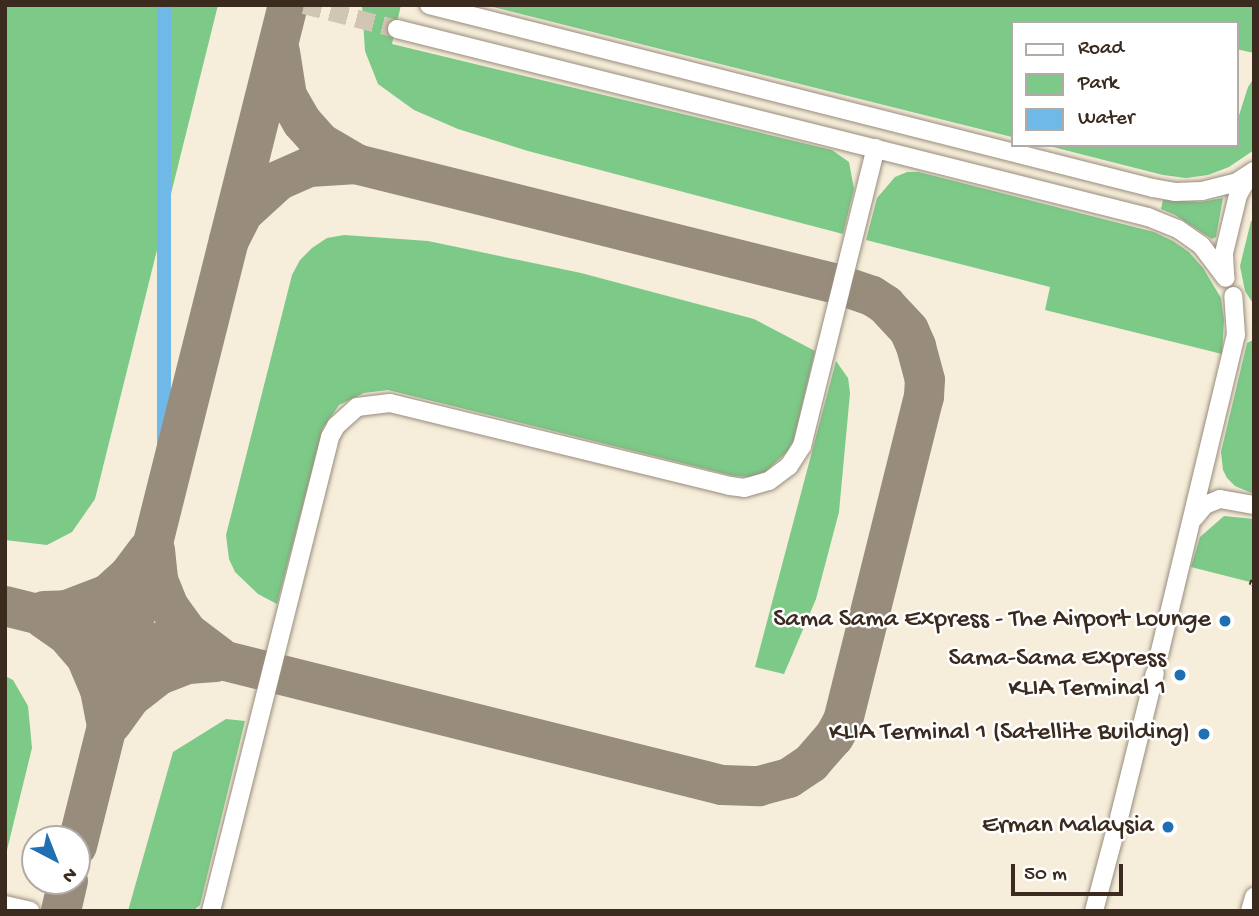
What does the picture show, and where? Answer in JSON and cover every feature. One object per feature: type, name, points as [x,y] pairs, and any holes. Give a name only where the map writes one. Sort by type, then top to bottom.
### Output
[{"type":"street","points":[[429,5],[1153,188],[1175,192],[1202,191],[1237,182],[1252,172]]},
{"type":"street","points":[[397,29],[1164,222],[1201,245],[1226,278],[1233,296],[1254,323]]},
{"type":"street","points":[[211,911],[330,437],[336,426],[357,407],[390,402],[730,486],[744,488],[769,481],[789,466],[802,446],[876,148]]},
{"type":"street","points":[[1226,278],[1227,242],[1238,195],[1252,172]]},
{"type":"street","points":[[1159,655],[1236,335],[1233,296]]},
{"type":"street","points":[[1194,518],[1205,505],[1220,499],[1254,505]]},
{"type":"street","points":[[1119,818],[1155,673]]},
{"type":"street","points":[[1094,911],[1114,836]]},
{"type":"street","points":[[1250,911],[1254,897]]},
{"type":"street","points":[[5,905],[30,911]]},
{"type":"green space","points":[[5,5],[218,5],[95,499],[72,532],[47,545],[5,540]]},
{"type":"green space","points":[[362,5],[401,5],[392,44],[832,150],[849,162],[854,189],[843,234],[528,151],[458,129],[414,110],[378,84],[365,51]]},
{"type":"green space","points":[[485,5],[1254,5],[1254,53],[1238,49],[1238,21],[1010,21],[1010,136]]},
{"type":"green space","points":[[1254,78],[1254,150],[1229,167],[1208,175],[1186,178],[1163,175],[1053,147],[1238,147],[1238,119],[1248,87]]},
{"type":"green space","points":[[907,172],[919,172],[1154,232],[1173,241],[1189,252],[1203,268],[1221,298],[1224,320],[1222,354],[1045,310],[1050,287],[866,240],[877,198],[895,177]]},
{"type":"green space","points":[[1223,198],[1216,237],[1212,239],[1161,209],[1163,200],[1201,202]]},
{"type":"green space","points":[[1251,221],[1254,221],[1254,305],[1245,291],[1240,266]]},
{"type":"green space","points":[[344,235],[428,241],[581,273],[754,319],[815,351],[794,439],[787,452],[765,472],[750,477],[734,476],[388,390],[364,393],[339,405],[323,428],[277,604],[258,594],[235,572],[229,559],[226,535],[292,275],[300,260],[312,248],[327,238]]},
{"type":"green space","points":[[1254,340],[1254,494],[1235,486],[1227,478],[1221,452],[1247,343]]},
{"type":"green space","points":[[836,361],[848,378],[850,393],[839,512],[816,599],[784,674],[755,667]]},
{"type":"green space","points":[[1224,516],[1254,519],[1254,583],[1191,567],[1200,537]]},
{"type":"green space","points":[[5,676],[13,680],[28,706],[32,748],[5,858]]},
{"type":"green space","points":[[226,719],[245,721],[200,905],[193,911],[128,911],[173,752]]},
{"type":"water","points":[[157,5],[171,5],[171,540],[157,540]]},
{"type":"taxiway","points":[[82,825],[288,5]]},
{"type":"taxiway","points":[[280,52],[287,96],[302,122],[321,143],[357,164]]},
{"type":"taxiway","points":[[5,606],[722,785],[759,786],[789,778],[811,763],[834,737],[843,721],[924,397],[925,380],[916,346],[909,330],[886,305],[872,296],[837,284],[357,164],[309,167],[278,181],[243,213],[229,241]]},
{"type":"taxiway","points":[[44,611],[67,610],[108,594],[129,575],[148,550]]},
{"type":"taxiway","points":[[155,550],[158,580],[169,607],[188,633],[219,656]]},
{"type":"taxiway","points":[[43,618],[66,634],[86,657],[100,690],[106,721]]},
{"type":"taxiway","points":[[112,723],[131,697],[159,675],[188,664],[215,662]]},
{"type":"taxiway","points":[[61,911],[65,895]]},
{"type":"tunnel","points":[[304,5],[397,29]]},
{"type":"railway","points":[[1252,585],[1254,580]]},
{"type":"place","name":"Sama Sama Express - The Airport Lounge","points":[[1225,621]]},
{"type":"place","name":"Sama-Sama Express KLIA Terminal 1","points":[[1180,675]]},
{"type":"place","name":"KLIA Terminal 1 (Satellite Building)","points":[[1204,734]]},
{"type":"place","name":"Erman Malaysia","points":[[1168,827]]}]
